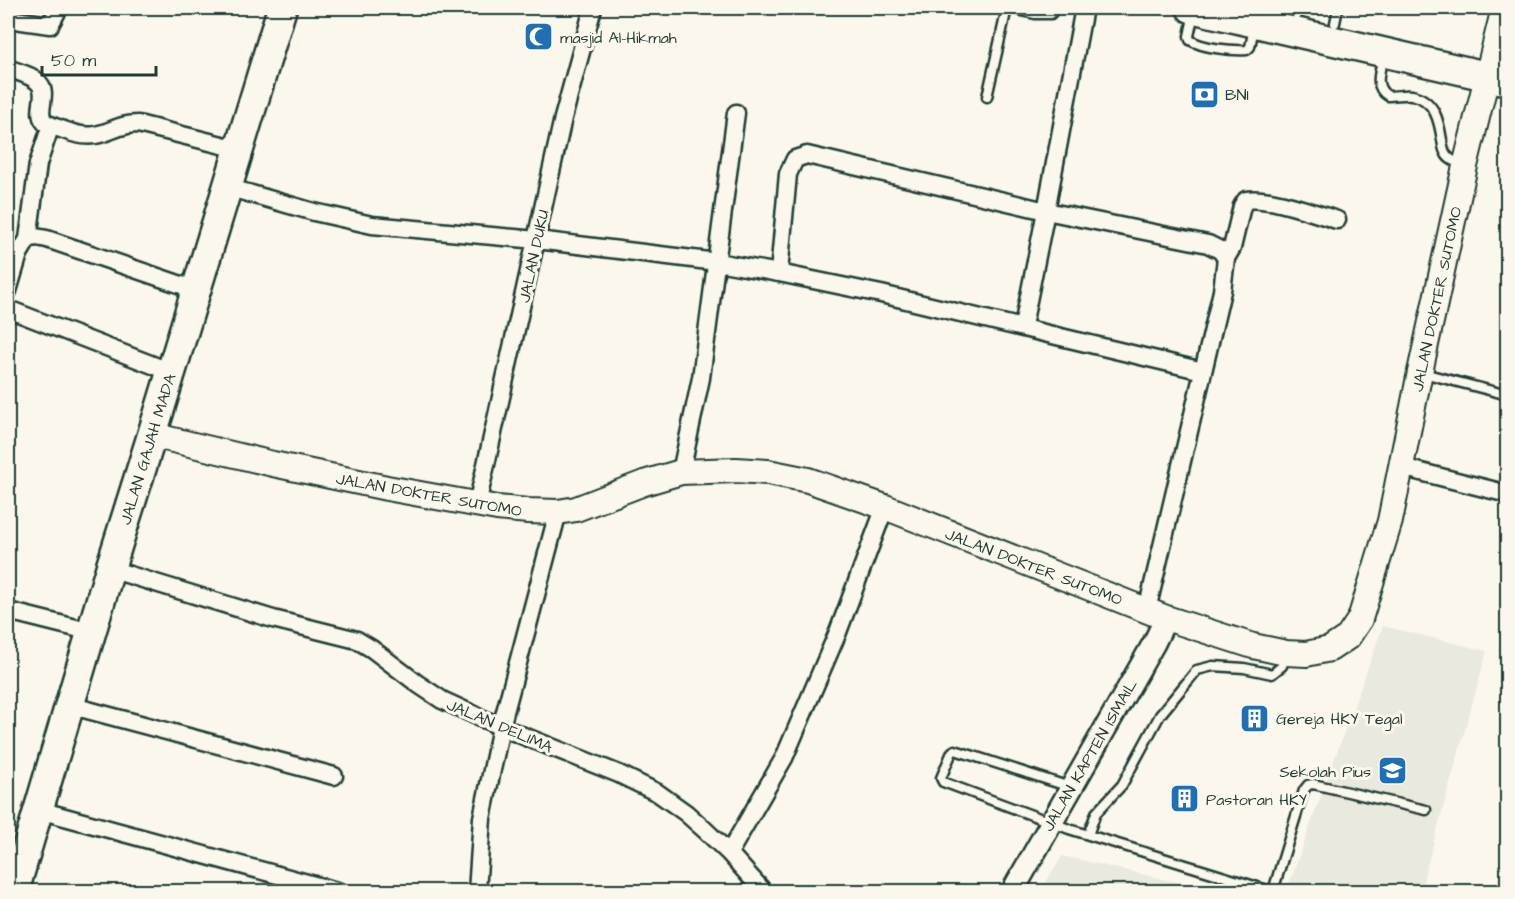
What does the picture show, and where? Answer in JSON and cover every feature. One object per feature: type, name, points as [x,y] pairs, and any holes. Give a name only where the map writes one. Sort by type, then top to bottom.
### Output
[{"type":"highway","name":"JALAN GAJAH MADA","points":[[14,891],[282,8]]},
{"type":"highway","points":[[1193,8],[1260,15],[1384,52],[1498,70]]},
{"type":"highway","points":[[1260,15],[1298,11],[1336,15],[1498,70]]},
{"type":"main road","name":"JALAN DOKTER SUTOMO","points":[[152,435],[310,472],[477,505],[528,512],[558,512],[576,509],[644,483],[681,472],[736,470],[768,472],[808,480],[885,507],[1156,614],[1253,646],[1286,653],[1306,654],[1330,649],[1354,630],[1360,619],[1390,521],[1465,166],[1498,70],[1504,8]]},
{"type":"street","points":[[8,19],[50,25],[59,8]]},
{"type":"street","name":"JALAN DUKU","points":[[477,505],[563,118],[593,8]]},
{"type":"street","points":[[1023,326],[1083,8]]},
{"type":"street","points":[[8,68],[40,84],[42,90],[41,116],[43,121],[51,125],[81,135],[93,136],[124,124],[138,124],[238,149]]},
{"type":"street","points":[[681,472],[701,378],[736,112]]},
{"type":"street","points":[[8,291],[20,254],[28,239],[38,164],[51,125]]},
{"type":"street","points":[[779,273],[788,174],[795,159],[807,155],[1046,211],[1208,244],[1220,250],[1226,258]]},
{"type":"street","points":[[227,187],[314,212],[372,225],[537,240],[717,262],[779,273],[1023,326],[1203,371]]},
{"type":"street","points":[[1156,614],[1203,371],[1222,291],[1226,258],[1232,248],[1242,206],[1246,200],[1254,198],[1337,220]]},
{"type":"street","points":[[28,239],[36,237],[47,239],[196,290]]},
{"type":"street","points":[[8,309],[171,372]]},
{"type":"street","points":[[1401,467],[1508,495]]},
{"type":"street","points":[[729,853],[784,758],[838,632],[885,507]]},
{"type":"street","points":[[477,891],[482,818],[501,727],[558,512]]},
{"type":"street","name":"JALAN DELIMA","points":[[110,569],[273,619],[357,640],[442,700],[501,727],[620,774],[658,793],[686,813],[729,853],[764,891]]},
{"type":"street","points":[[8,611],[80,629],[89,639]]},
{"type":"street","name":"JALAN KAPTEN ISMAIL","points":[[1012,891],[1050,821],[1154,643],[1156,614]]},
{"type":"street","points":[[69,705],[333,776]]},
{"type":"street","points":[[39,810],[340,891]]},
{"type":"lane","points":[[987,98],[1008,8],[1044,15],[1051,14],[1055,8]]},
{"type":"lane","points":[[1384,52],[1378,85],[1380,90],[1388,96],[1411,95],[1431,105],[1439,122],[1445,153],[1465,166]]},
{"type":"lane","points":[[1420,372],[1508,395]]},
{"type":"lane","points":[[1088,835],[1096,813],[1122,785],[1160,715],[1197,670],[1213,666],[1244,668],[1272,674],[1282,666],[1286,653]]},
{"type":"lane","points":[[1070,787],[957,750],[952,752],[941,781],[1088,835],[1274,891],[1304,790],[1308,785],[1312,784],[1426,810]]},
{"type":"shaded area","name":"Sekolah Pius","points":[[1383,626],[1487,651],[1420,891],[1286,892]]},
{"type":"shaded area","points":[[1062,856],[1216,891],[1040,891]]},
{"type":"place","name":"masjid Al-Hikmah","points":[[539,37]]},
{"type":"place","name":"BNI","points":[[1204,94]]},
{"type":"place","name":"Gereja HKY Tegal","points":[[1255,718]]},
{"type":"place","name":"Sekolah Pius","points":[[1392,771]]},
{"type":"place","name":"Pastoran HKY","points":[[1185,799]]}]
